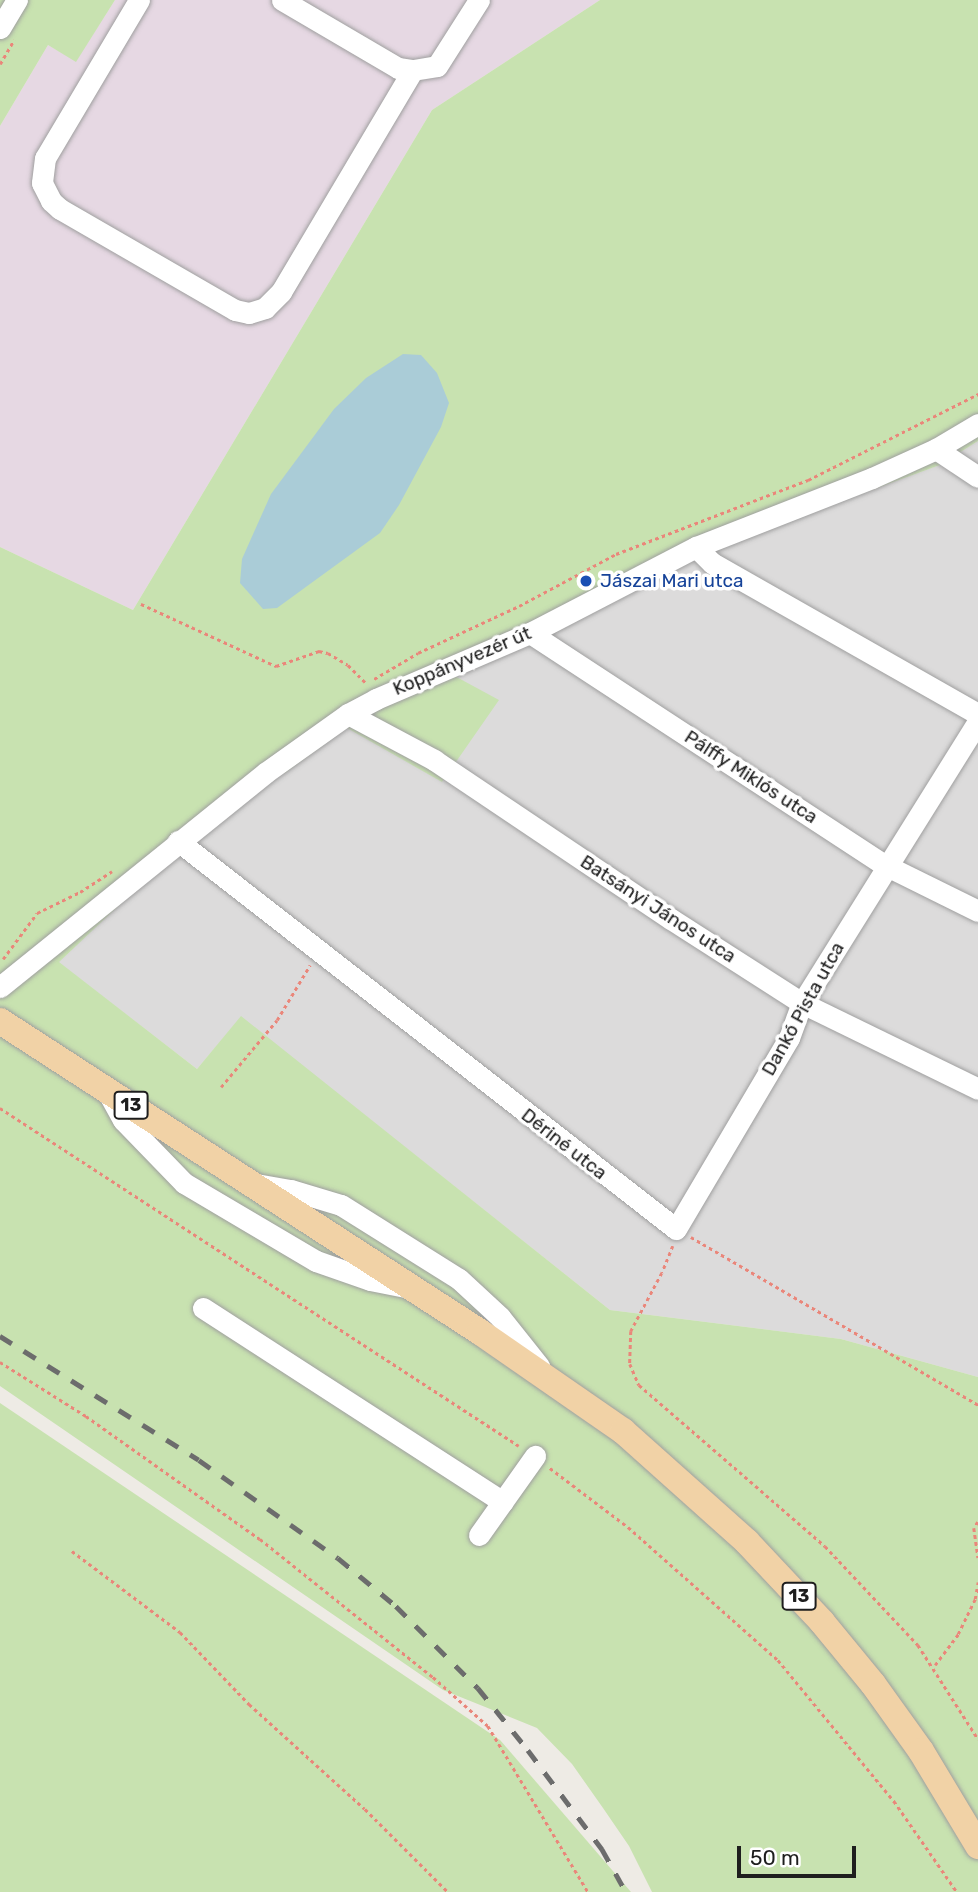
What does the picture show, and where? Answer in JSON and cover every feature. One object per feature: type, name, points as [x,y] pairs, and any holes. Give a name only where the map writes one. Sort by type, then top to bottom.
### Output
[{"type":"main road","name":"13","points":[[6,1025],[547,1376],[623,1432],[691,1489],[786,1582],[873,1684],[921,1751],[978,1846]]},
{"type":"street","points":[[0,28],[17,0]]},
{"type":"street","points":[[139,0],[45,158],[42,183],[51,201],[60,209],[235,310],[249,313],[265,308],[281,292],[413,70]]},
{"type":"street","points":[[282,0],[398,68],[413,70],[437,66],[479,0]]},
{"type":"street","name":"Koppányvezér út","points":[[0,987],[178,841],[265,773],[348,714],[376,699],[530,633],[696,547],[936,449],[978,424]]},
{"type":"street","points":[[936,449],[978,477]]},
{"type":"street","points":[[696,547],[712,563],[978,714]]},
{"type":"street","name":"Pálffy Miklós utca","points":[[530,633],[886,865],[978,911]]},
{"type":"street","name":"Batsányi János utca","points":[[348,714],[434,760],[802,1003],[978,1089]]},
{"type":"street","name":"Dankó Pista utca","points":[[676,1228],[789,1038],[802,1003],[978,721]]},
{"type":"street","name":"Dériné utca","points":[[178,841],[676,1228]]},
{"type":"street","points":[[106,1089],[123,1120],[184,1183],[316,1261],[370,1280],[414,1289]]},
{"type":"street","points":[[248,1183],[291,1190],[341,1205],[459,1279],[500,1317],[547,1376]]},
{"type":"street","points":[[203,1308],[503,1502]]},
{"type":"street","points":[[479,1535],[535,1456]]},
{"type":"path","points":[[141,604],[271,664],[285,665],[319,651],[328,653],[366,683],[376,699]]},
{"type":"path","points":[[221,1087],[277,1020],[319,950]]},
{"type":"path","points":[[978,1405],[676,1228],[671,1253],[631,1331],[630,1364],[639,1385],[825,1546],[918,1645],[934,1666],[978,1739]]},
{"type":"path","points":[[0,1362],[86,1416],[260,1539],[403,1652],[488,1726],[588,1892]]},
{"type":"path","points":[[978,1522],[974,1528],[978,1558]]},
{"type":"path","points":[[72,1551],[180,1632],[249,1704],[365,1809],[448,1892]]},
{"type":"path","points":[[934,1666],[958,1633],[975,1599],[978,1582]]},
{"type":"shaded area","points":[[115,0],[600,0],[432,110],[133,610],[0,547],[0,126],[48,45],[76,61]]},
{"type":"shaded area","points":[[978,441],[978,1377],[841,1339],[610,1310],[241,1017],[197,1069],[58,962],[198,831],[347,727],[450,673],[719,546],[940,465]]},
{"type":"green space","points":[[0,0],[115,0],[76,62],[48,45],[0,126]]},
{"type":"green space","points":[[600,0],[978,0],[978,441],[940,465],[719,546],[451,674],[499,700],[442,782],[347,728],[285,773],[277,770],[198,831],[59,962],[197,1069],[241,1016],[610,1310],[841,1339],[978,1377],[978,1892],[652,1892],[629,1846],[603,1808],[572,1764],[537,1728],[443,1690],[0,1386],[0,547],[133,610],[432,110]]},
{"type":"green space","points":[[0,1403],[500,1740],[631,1892],[0,1892]]},
{"type":"water","points":[[403,354],[421,355],[437,373],[449,403],[441,427],[399,505],[380,533],[277,608],[263,609],[240,583],[242,559],[271,494],[334,409],[366,378]]},
{"type":"railway","points":[[0,1336],[199,1460],[338,1558],[396,1606],[478,1688],[528,1750],[602,1849],[626,1892]]},
{"type":"place","name":"Jászai Mari utca","points":[[586,581]]}]
